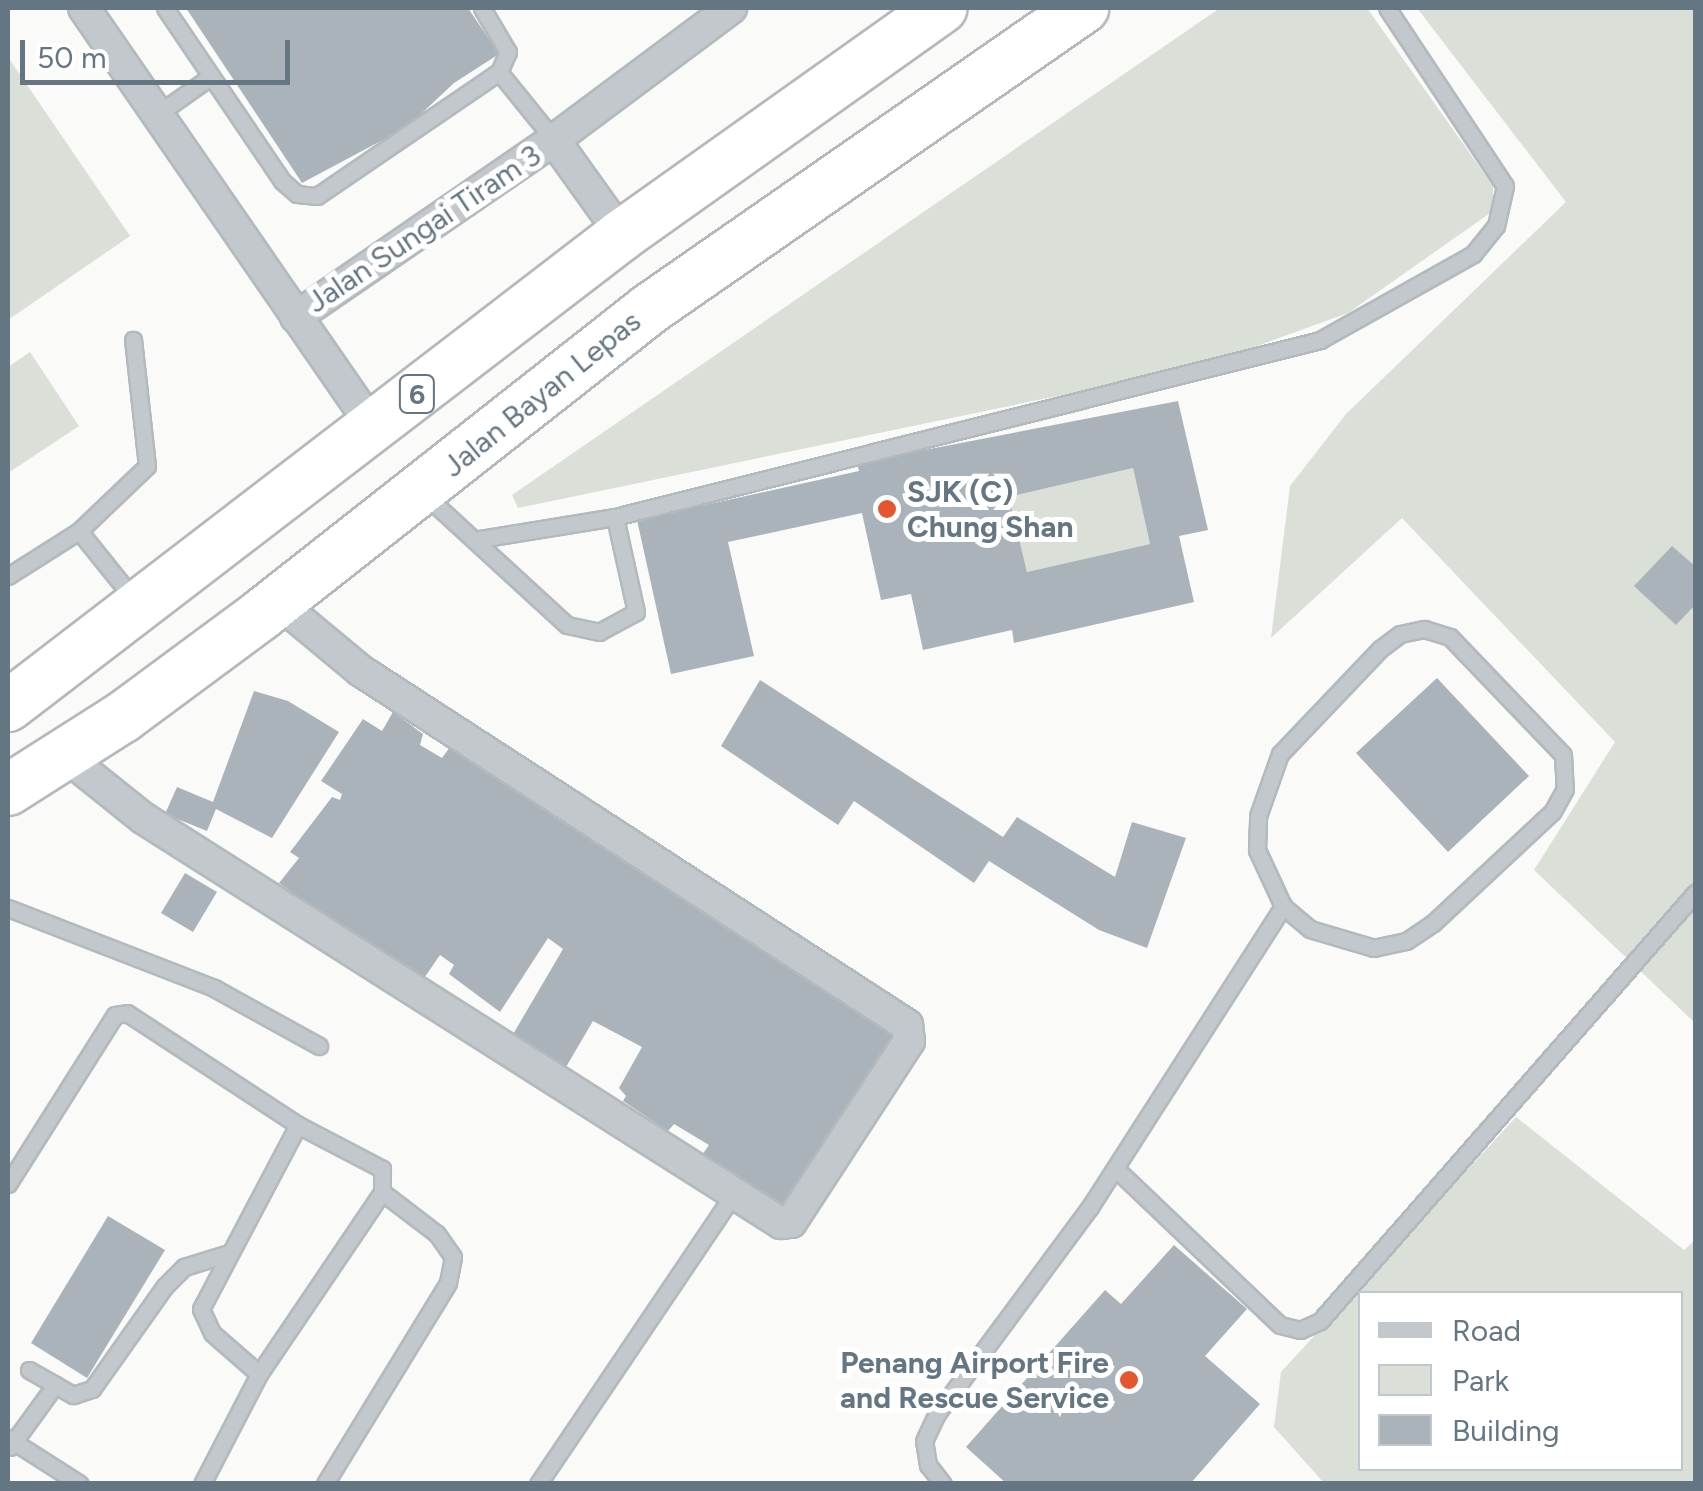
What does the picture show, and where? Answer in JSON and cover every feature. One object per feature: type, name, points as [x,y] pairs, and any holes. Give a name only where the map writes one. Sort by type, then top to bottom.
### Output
[{"type":"highway","name":"6","points":[[14,699],[622,235],[942,8]]},
{"type":"highway","name":"Jalan Bayan Lepas","points":[[8,790],[123,717],[278,602],[648,310],[1084,8]]},
{"type":"highway","points":[[8,822],[123,717]]},
{"type":"street","name":"Jalan Sungai Tiram 3","points":[[84,8],[154,116],[374,428]]},
{"type":"street","points":[[554,140],[732,8]]},
{"type":"street","name":"Jalan Sungai Tiram 3","points":[[296,317],[554,140],[622,235]]},
{"type":"street","points":[[73,762],[143,818],[781,1223],[791,1222],[908,1041],[907,1025],[361,671],[278,602]]},
{"type":"lane","points":[[164,8],[282,182],[297,194],[317,196],[499,72],[508,52],[482,8]]},
{"type":"lane","points":[[479,539],[615,518],[1320,340],[1474,254],[1496,226],[1505,186],[1387,8]]},
{"type":"lane","points":[[499,72],[554,140]]},
{"type":"lane","points":[[154,116],[210,76]]},
{"type":"lane","points":[[8,576],[80,530],[147,466],[133,340]]},
{"type":"lane","points":[[421,491],[479,539],[567,624],[599,632],[636,612],[615,518]]},
{"type":"lane","points":[[80,530],[138,603]]},
{"type":"lane","points":[[1424,630],[1450,636],[1563,754],[1565,789],[1552,812],[1406,941],[1374,948],[1342,942],[1310,929],[1283,906],[1257,850],[1266,783],[1280,754],[1400,634],[1424,630]]},
{"type":"lane","points":[[1116,1169],[1280,1325],[1310,1326],[1696,892]]},
{"type":"lane","points":[[943,1484],[928,1465],[924,1441],[936,1415],[1116,1169],[1283,906]]},
{"type":"lane","points":[[8,908],[214,988],[319,1046]]},
{"type":"lane","points":[[8,1184],[115,1014],[128,1013],[298,1125],[382,1169],[382,1192],[260,1374],[202,1484]]},
{"type":"lane","points":[[260,1374],[212,1332],[201,1309],[226,1254],[298,1125]]},
{"type":"lane","points":[[325,1484],[448,1284],[453,1257],[437,1234],[382,1192]]},
{"type":"lane","points":[[538,1484],[734,1193]]},
{"type":"lane","points":[[29,1370],[73,1395],[92,1389],[165,1286],[184,1267],[226,1254]]},
{"type":"lane","points":[[55,1385],[10,1443],[80,1484]]},
{"type":"green space","points":[[1220,8],[1367,8],[1493,186],[1493,211],[1348,313],[1202,366],[518,508],[512,495]]},
{"type":"green space","points":[[1417,8],[1695,8],[1695,1023],[1534,870],[1615,742],[1402,518],[1271,638],[1290,486],[1346,414],[1566,202]]},
{"type":"green space","points":[[8,57],[130,236],[8,320]]},
{"type":"green space","points":[[30,352],[79,426],[8,473],[8,367]]},
{"type":"green space","points":[[1133,468],[1150,544],[1027,572],[1009,497]]},
{"type":"green space","points":[[1516,1117],[1684,1250],[1695,1240],[1695,1483],[1324,1483],[1274,1427],[1281,1372]]},
{"type":"building","points":[[186,8],[468,8],[499,54],[454,83],[407,127],[302,183]]},
{"type":"building","points":[[1178,401],[1208,530],[1179,536],[1194,602],[1014,643],[1012,630],[923,650],[911,594],[881,600],[862,513],[728,542],[754,656],[671,674],[637,520],[859,471],[857,463]],"holes":[[[1133,468],[1150,544],[1027,572],[1009,497]]]},
{"type":"building","points":[[1672,546],[1696,567],[1696,604],[1676,625],[1634,586]]},
{"type":"building","points":[[1437,678],[1529,776],[1448,852],[1356,753]]},
{"type":"building","points":[[760,680],[1003,837],[1017,817],[1115,877],[1132,822],[1186,838],[1147,948],[1099,930],[989,861],[974,883],[854,801],[838,825],[721,746]]},
{"type":"building","points":[[254,691],[288,701],[339,732],[272,838],[216,809],[207,831],[165,814],[177,787],[213,802]]},
{"type":"building","points":[[393,712],[423,734],[420,745],[442,758],[450,747],[637,856],[631,867],[864,1003],[895,1034],[852,1108],[837,1120],[845,1127],[821,1167],[814,1159],[784,1205],[700,1158],[709,1145],[674,1124],[668,1131],[623,1101],[626,1096],[619,1088],[642,1047],[593,1021],[566,1067],[512,1036],[563,949],[548,938],[500,1012],[449,974],[454,965],[440,955],[420,984],[279,883],[299,858],[290,852],[332,797],[340,800],[342,794],[321,781],[363,719],[382,731]]},
{"type":"building","points":[[185,873],[217,892],[193,932],[161,913]]},
{"type":"building","points":[[108,1216],[165,1250],[87,1378],[31,1343]]},
{"type":"building","name":"Penang Airport Fire and Rescue Service","points":[[1174,1245],[1247,1309],[1205,1356],[1260,1404],[1190,1484],[1007,1484],[966,1447],[1105,1290],[1121,1304]]},
{"type":"place","name":"SJK (C) Chung Shan","points":[[887,509]]},
{"type":"place","name":"Penang Airport Fire and Rescue Service","points":[[1129,1380]]}]
